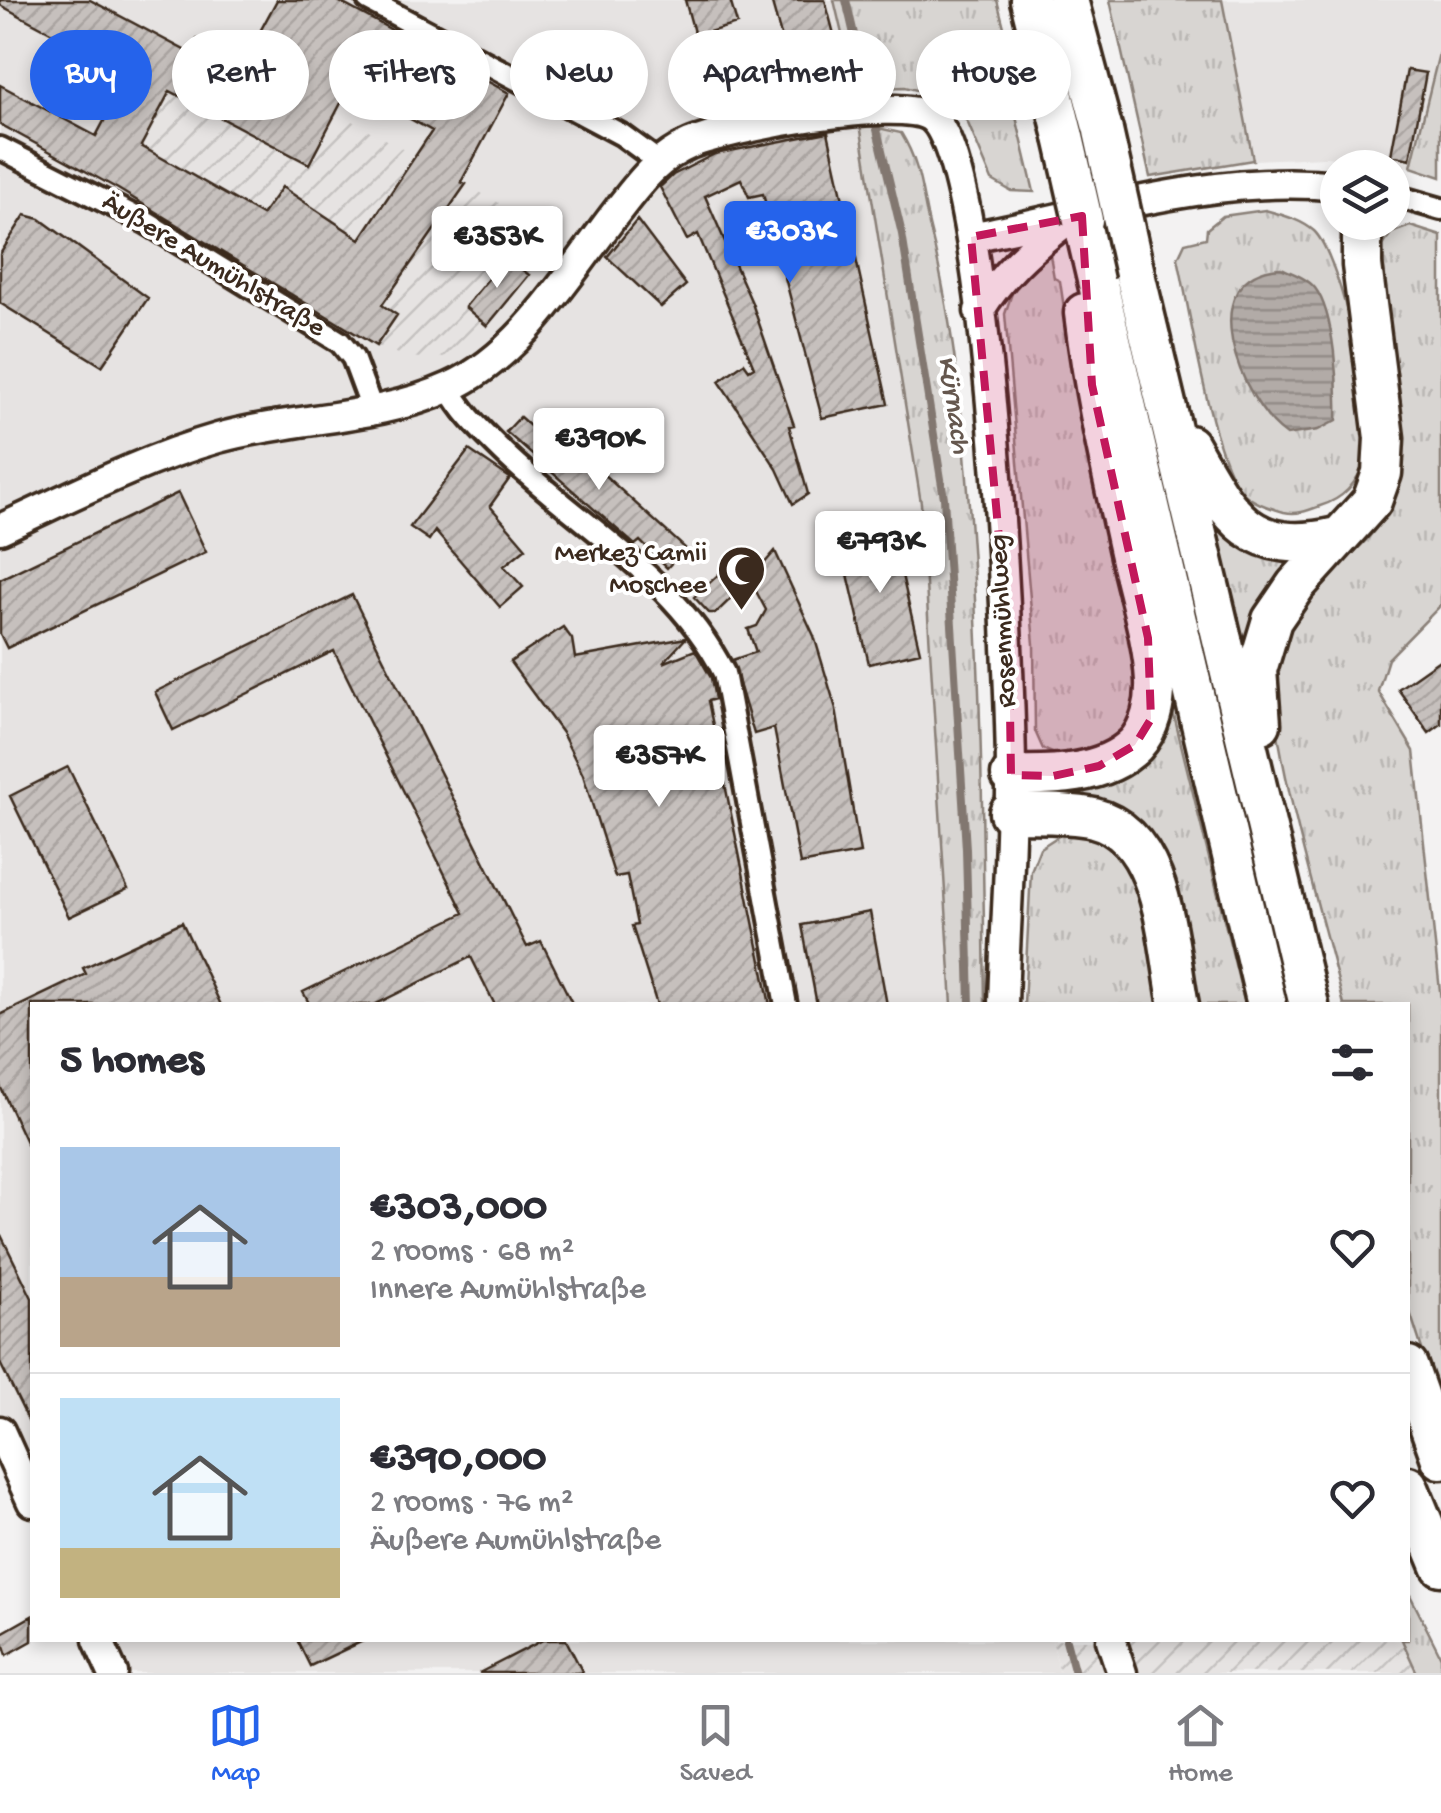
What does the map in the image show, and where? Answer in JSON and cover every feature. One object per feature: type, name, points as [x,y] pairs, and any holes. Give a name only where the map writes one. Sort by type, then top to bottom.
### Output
[{"type":"highway","points":[[1030,0],[1064,138],[1090,295],[1266,1002]]},
{"type":"highway","points":[[1068,0],[1103,131],[1308,1002]]},
{"type":"highway","points":[[1254,770],[1262,748],[1258,670],[1266,636],[1280,604],[1372,502],[1382,474],[1384,438],[1362,240]]},
{"type":"highway","points":[[1011,775],[1053,776],[1099,766],[1134,746],[1151,719],[1155,682],[1148,638],[1092,386],[1090,295]]},
{"type":"highway","points":[[1166,406],[1231,518],[1258,536],[1301,546],[1337,537]]},
{"type":"highway","points":[[1008,813],[1096,818],[1119,832],[1143,856],[1156,890],[1178,1002]]},
{"type":"highway","points":[[1410,1372],[1441,1459]]},
{"type":"highway","points":[[1410,1491],[1441,1566]]},
{"type":"highway","points":[[1410,1539],[1441,1584]]},
{"type":"street","points":[[0,529],[108,477],[224,436],[372,409],[449,388],[496,358],[659,162],[622,135],[368,0]]},
{"type":"street","name":"Rosenmühlweg","points":[[659,162],[686,146],[734,130],[887,109],[920,111],[940,126],[954,158],[971,238],[980,310],[1008,645],[1011,775],[1003,1002]]},
{"type":"street","name":"Äußere Aumühlstraße","points":[[0,148],[147,223],[340,342],[352,358],[372,409]]},
{"type":"street","points":[[971,238],[1250,185],[1290,181],[1320,184]]},
{"type":"street","points":[[1410,200],[1441,209]]},
{"type":"street","points":[[980,310],[996,283],[1024,255],[1076,219]]},
{"type":"street","points":[[449,388],[462,411],[530,478],[676,600],[708,640],[724,673],[785,1002]]},
{"type":"street","points":[[0,1431],[7,1466],[30,1499]]},
{"type":"street","points":[[99,1642],[114,1673]]},
{"type":"street","points":[[1112,1642],[1122,1673]]},
{"type":"highlighted area","points":[[1082,216],[1092,385],[1148,638],[1151,719],[1135,745],[1099,766],[1053,776],[1011,775],[1009,645],[971,237]]},
{"type":"shaded area","points":[[0,0],[834,0],[841,30],[668,30],[668,120],[860,120],[921,503],[952,1002],[30,1002],[30,1505],[8,1476],[0,1479]]},
{"type":"shaded area","points":[[1222,0],[1441,0],[1441,45],[1411,167],[1410,150],[1320,150],[1320,157],[1253,160]]},
{"type":"shaded area","points":[[172,86],[172,120],[309,120],[309,98],[329,108],[329,120],[350,120],[558,236],[474,341],[437,359],[406,357],[376,346],[118,189]]},
{"type":"shaded area","points":[[1281,268],[1308,281],[1322,300],[1331,333],[1337,390],[1337,420],[1318,430],[1287,435],[1253,396],[1240,370],[1232,342],[1231,315],[1237,292],[1253,276]]},
{"type":"shaded area","points":[[99,1642],[1052,1642],[1060,1673],[115,1673]]},
{"type":"shaded area","points":[[1052,1642],[1403,1642],[1417,1673],[1060,1673]]},
{"type":"green space","points":[[834,0],[997,0],[1005,30],[916,30],[916,90],[896,87],[896,30],[841,30]]},
{"type":"green space","points":[[1110,0],[1222,0],[1253,160],[1150,177]]},
{"type":"green space","points":[[1441,45],[1441,177],[1411,167]]},
{"type":"green space","points":[[1017,120],[1034,192],[1011,191],[992,180],[967,121]]},
{"type":"green space","points":[[860,124],[901,133],[913,158],[954,356],[976,619],[985,1002],[952,1002],[921,503]]},
{"type":"green space","points":[[1265,210],[1309,227],[1325,247],[1345,305],[1366,412],[1365,459],[1343,494],[1298,513],[1265,506],[1242,492],[1228,467],[1210,410],[1178,258],[1185,243],[1206,238],[1207,229],[1223,216]]},
{"type":"green space","points":[[1410,226],[1441,236],[1441,605],[1388,659],[1378,691],[1414,751],[1441,1000],[1441,1408],[1410,1312],[1410,1002],[1343,1002],[1289,793],[1272,683],[1282,634],[1294,614],[1377,528],[1398,487],[1402,417],[1388,322],[1383,246],[1387,240],[1410,240]]},
{"type":"green space","points":[[1050,255],[1054,278],[1060,281],[1074,376],[1141,658],[1135,711],[1120,735],[1098,750],[1059,756],[1043,749],[1035,731],[1034,644],[1005,314],[1016,281]]},
{"type":"green space","points":[[1216,521],[1296,556],[1245,665],[1214,531]]},
{"type":"green space","points":[[1167,687],[1244,1002],[1189,1002],[1170,901],[1075,802],[1076,786]]},
{"type":"green space","points":[[1060,830],[1100,832],[1139,871],[1164,1002],[1024,1002],[1031,871],[1040,848],[1060,835]]},
{"type":"green space","points":[[1410,1595],[1441,1657],[1441,1673],[1417,1673],[1403,1642],[1410,1642]]},
{"type":"building","points":[[0,0],[90,0],[147,30],[47,30],[0,5]]},
{"type":"building","points":[[277,0],[336,0],[392,30],[329,30],[329,120],[332,120],[309,164],[225,120],[309,120],[309,30],[261,30]]},
{"type":"building","points":[[685,0],[730,0],[737,24],[716,30],[693,30]]},
{"type":"building","points":[[771,0],[825,0],[833,30],[779,30]]},
{"type":"building","points":[[152,33],[172,43],[172,92],[141,146],[262,215],[282,187],[360,239],[432,131],[412,120],[490,120],[490,83],[509,93],[461,182],[466,184],[382,305],[397,315],[376,346],[118,189],[0,124],[0,85],[30,101],[30,120],[66,120],[96,136],[105,120],[152,120]]},
{"type":"building","points":[[1407,70],[1426,73],[1410,159],[1410,150],[1392,150]]},
{"type":"building","points":[[828,132],[888,404],[822,418],[763,194],[749,197],[741,179],[705,196],[752,303],[794,425],[789,426],[808,494],[793,504],[777,469],[719,381],[744,363],[749,370],[754,367],[698,234],[687,240],[660,187],[673,175],[715,154]]},
{"type":"building","points":[[25,215],[40,219],[148,298],[102,366],[0,303],[0,254]]},
{"type":"building","points":[[637,220],[686,285],[661,307],[607,257]]},
{"type":"building","points":[[506,257],[529,275],[487,326],[465,307]]},
{"type":"building","points":[[520,417],[560,453],[569,443],[685,548],[667,568],[640,541],[635,545],[506,432]]},
{"type":"building","points":[[469,450],[510,478],[490,506],[526,548],[504,566],[523,587],[500,607],[435,531],[429,540],[410,527]]},
{"type":"building","points":[[178,493],[206,552],[7,648],[0,634],[0,579]]},
{"type":"building","points":[[891,528],[920,652],[869,664],[840,540]]},
{"type":"building","points":[[775,551],[814,636],[836,709],[860,853],[800,864],[774,728],[754,734],[732,660],[756,652],[748,629],[757,626],[766,610],[750,580]]},
{"type":"building","points":[[732,562],[750,580],[716,613],[709,613],[694,597]]},
{"type":"building","points":[[352,595],[527,947],[541,941],[572,1002],[494,1002],[471,957],[380,1002],[308,1002],[303,992],[464,913],[334,651],[173,730],[155,692]]},
{"type":"building","points":[[563,627],[572,639],[575,658],[686,638],[663,663],[695,650],[711,678],[715,699],[708,701],[769,1002],[656,1002],[632,926],[637,925],[627,875],[615,877],[583,775],[562,733],[510,662]]},
{"type":"building","points":[[1441,659],[1441,724],[1429,733],[1398,689]]},
{"type":"building","points":[[68,767],[128,889],[69,917],[10,796]]},
{"type":"building","points":[[870,912],[886,1002],[816,1002],[802,925]]},
{"type":"building","points":[[182,922],[220,1002],[30,1002],[30,1151],[0,1086],[0,1015],[86,974],[83,968]]},
{"type":"building","points":[[0,1233],[30,1294],[30,1424],[0,1363]]},
{"type":"building","points":[[30,1617],[30,1642],[7,1655],[0,1634]]},
{"type":"building","points":[[298,1642],[361,1642],[310,1666]]},
{"type":"building","points":[[539,1642],[567,1642],[583,1673],[479,1673]]},
{"type":"waterway","name":"Kürnach","points":[[846,0],[853,30]]},
{"type":"waterway","name":"Kürnach","points":[[875,120],[902,234],[944,498],[966,849],[970,1002]]},
{"type":"waterway","name":"Kürnach","points":[[1067,1642],[1075,1673]]},
{"type":"place","name":"Merkez Camii Moschee","points":[[742,612]]}]
